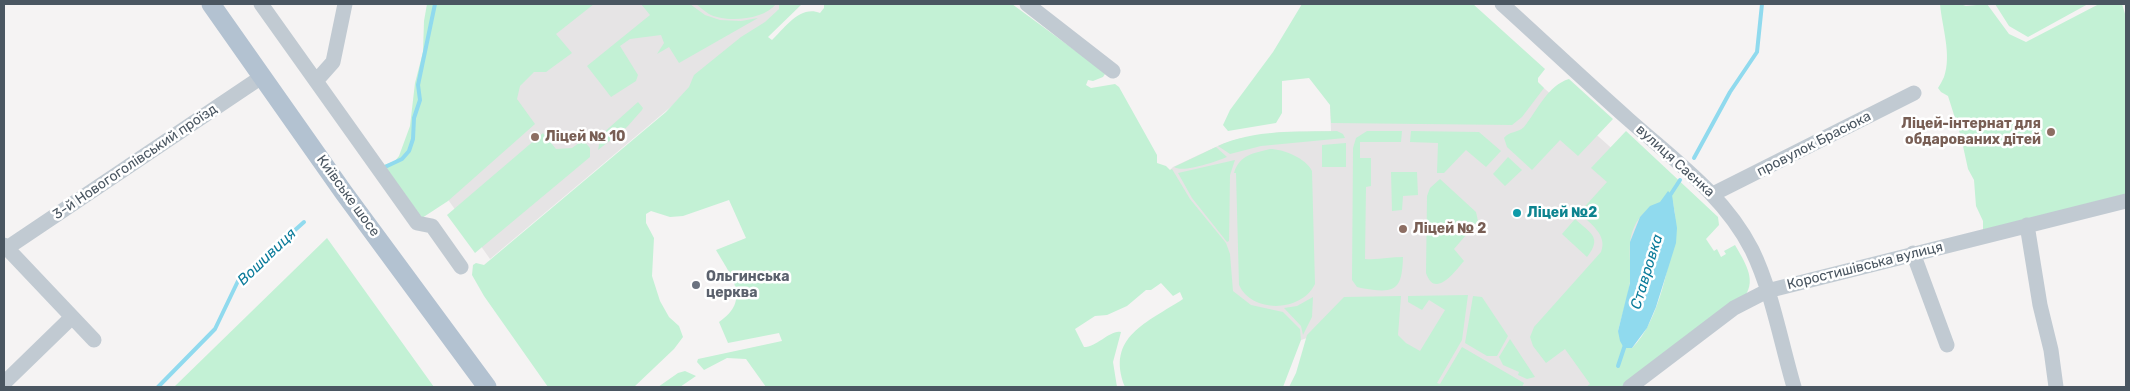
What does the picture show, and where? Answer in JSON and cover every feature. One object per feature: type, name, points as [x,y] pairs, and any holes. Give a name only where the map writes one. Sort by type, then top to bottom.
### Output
[{"type":"main road","name":"Київське шосе","points":[[211,4],[344,192],[487,387]]},
{"type":"street","points":[[261,4],[317,80],[417,223],[432,226],[461,267]]},
{"type":"street","points":[[317,80],[333,62],[345,4]]},
{"type":"street","points":[[1027,4],[1112,71]]},
{"type":"street","name":"вулиця Саєнка","points":[[1504,4],[1713,194],[1729,214],[1751,248],[1760,268],[1794,387]]},
{"type":"street","name":"3-й Новогоголівський проїзд","points":[[5,246],[263,76]]},
{"type":"street","name":"провулок Брасюка","points":[[1713,194],[1914,93]]},
{"type":"street","name":"Коростишівська вулиця","points":[[1630,387],[1719,318],[1767,291],[2126,201]]},
{"type":"street","points":[[2027,225],[2040,305],[2051,350],[2056,387]]},
{"type":"street","points":[[5,246],[71,318],[94,340]]},
{"type":"street","points":[[1913,254],[1946,345]]},
{"type":"street","points":[[4,383],[71,318]]},
{"type":"shaded area","name":"Ліцей № 10","points":[[463,4],[785,4],[723,63],[490,259],[425,167]]},
{"type":"shaded area","name":"Ліцей № 2","points":[[1536,81],[1653,185],[1599,387],[1431,387],[1332,330],[1301,340],[1250,315],[1204,287],[1167,173],[1173,167],[1222,144],[1238,139],[1280,132],[1331,131],[1330,105]]},
{"type":"green space","points":[[427,4],[594,4],[556,34],[572,53],[546,72],[534,72],[520,86],[517,99],[535,124],[448,201],[422,218],[384,165],[395,161],[399,156],[410,126],[415,83],[423,52],[424,21]]},
{"type":"green space","points":[[641,4],[690,4],[705,15],[720,20],[741,21],[758,18],[679,63],[669,47],[657,54],[664,43],[661,35],[630,39],[620,46],[638,75],[636,81],[611,97],[587,66],[650,15]]},
{"type":"green space","points":[[696,4],[776,4],[763,14],[735,19],[716,17]]},
{"type":"green space","points":[[779,4],[802,4],[768,37],[772,40],[793,19],[806,12],[820,13],[824,8],[824,4],[1012,4],[1103,71],[1105,74],[1103,77],[1093,81],[1088,80],[1086,85],[1091,88],[1115,84],[1119,87],[1157,155],[1157,163],[1166,166],[1170,170],[1172,169],[1190,199],[1226,243],[1230,254],[1233,291],[1251,305],[1283,312],[1300,329],[1301,340],[1283,387],[1125,387],[1120,370],[1121,355],[1125,343],[1144,324],[1183,299],[1180,292],[1173,296],[1161,283],[1151,290],[1146,290],[1127,306],[1107,315],[1095,316],[1075,329],[1084,347],[1094,344],[1113,333],[1121,332],[1113,362],[1117,387],[766,387],[746,359],[727,358],[704,370],[697,362],[698,359],[782,341],[779,333],[728,343],[719,322],[729,314],[735,305],[737,296],[732,278],[716,250],[746,238],[729,200],[683,216],[670,217],[651,211],[646,214],[646,223],[654,238],[652,276],[660,301],[669,317],[679,326],[683,337],[674,349],[634,387],[548,387],[484,296],[472,275],[473,265],[476,263],[484,265],[666,112],[689,87],[694,75],[741,37],[765,22],[779,9]]},
{"type":"green space","points":[[1302,4],[1473,4],[1545,69],[1538,78],[1538,82],[1544,88],[1522,117],[1512,125],[1331,123],[1330,105],[1309,78],[1282,81],[1282,113],[1276,123],[1228,131],[1223,125],[1230,110],[1273,52]]},
{"type":"green space","name":"Ліцей-інтернат для обдарованих дітей","points":[[1940,4],[1960,4],[1966,6],[1987,4],[2009,34],[2026,42],[2099,4],[2122,4],[2126,17],[2126,196],[1983,232],[1983,221],[1976,206],[1974,180],[1968,169],[1961,137],[1948,96],[1938,88],[1944,77],[1947,60]]},
{"type":"green space","points":[[1995,4],[2088,4],[2028,37],[2009,26]]},
{"type":"green space","points":[[1569,79],[1613,119],[1578,156],[1560,140],[1532,170],[1507,147],[1504,138],[1508,134],[1524,127],[1549,93],[1562,82]]},
{"type":"green space","points":[[638,102],[643,108],[642,110],[627,127],[598,150],[601,135]]},
{"type":"green space","points":[[1337,131],[1343,134],[1345,138],[1261,146],[1230,154],[1218,146],[1246,137],[1276,132]]},
{"type":"green space","points":[[1367,131],[1402,131],[1401,142],[1360,142],[1360,158],[1371,158],[1371,186],[1366,187],[1365,259],[1403,257],[1401,277],[1394,288],[1389,290],[1357,287],[1352,280],[1353,148],[1356,138]]},
{"type":"green space","points":[[1411,131],[1479,132],[1501,151],[1486,167],[1466,150],[1444,173],[1437,173],[1438,143],[1410,142]]},
{"type":"green space","points":[[1626,131],[1718,217],[1719,225],[1706,239],[1714,251],[1717,249],[1721,257],[1726,254],[1724,251],[1735,245],[1748,270],[1750,283],[1745,296],[1624,387],[1586,387],[1590,384],[1565,349],[1546,363],[1533,346],[1530,337],[1534,327],[1601,252],[1603,246],[1600,235],[1593,225],[1579,213],[1607,182],[1591,168]],"holes":[[[1673,201],[1675,218],[1671,252],[1657,306],[1650,323],[1632,348],[1618,331],[1630,282],[1630,243],[1632,234],[1644,213],[1664,202]]]},
{"type":"green space","points":[[543,133],[556,149],[572,148],[583,140],[590,148],[590,157],[475,253],[447,215]]},
{"type":"green space","points":[[1346,143],[1346,167],[1322,167],[1322,145]]},
{"type":"green space","points":[[1216,147],[1227,157],[1192,168],[1174,167]]},
{"type":"green space","points":[[1270,149],[1300,158],[1312,171],[1315,284],[1309,293],[1299,300],[1277,306],[1265,305],[1255,301],[1245,294],[1239,285],[1236,173],[1234,173],[1239,162],[1243,159]]},
{"type":"green space","points":[[1508,157],[1522,170],[1505,186],[1493,174]]},
{"type":"green space","points":[[1235,160],[1230,175],[1229,241],[1227,242],[1192,198],[1178,173]]},
{"type":"green space","points":[[1391,172],[1417,172],[1418,195],[1403,196],[1402,210],[1392,211]]},
{"type":"green space","points":[[1440,179],[1476,212],[1478,221],[1454,249],[1464,261],[1451,276],[1435,284],[1430,281],[1426,273],[1427,196],[1430,188]]},
{"type":"green space","points":[[1575,219],[1593,236],[1594,245],[1587,257],[1562,234]]},
{"type":"green space","points":[[327,238],[434,387],[174,387]]},
{"type":"green space","points":[[1468,295],[1462,340],[1437,383],[1440,384],[1462,347],[1524,383],[1522,387],[1289,387],[1296,373],[1307,335],[1344,297],[1401,296],[1398,335],[1406,343],[1420,351],[1445,310],[1429,300],[1422,310],[1408,302],[1408,296]]},
{"type":"green space","points":[[1473,296],[1482,297],[1508,336],[1497,356],[1487,356],[1465,343]]},
{"type":"green space","points":[[1313,297],[1312,317],[1303,335],[1301,326],[1284,308],[1297,306]]},
{"type":"green space","points":[[1510,339],[1535,377],[1527,379],[1518,375],[1519,372],[1503,365],[1499,357]]},
{"type":"green space","points":[[685,371],[696,376],[680,387],[658,387],[678,373]]},
{"type":"water","points":[[1668,191],[1672,195],[1677,228],[1676,243],[1656,307],[1647,328],[1632,348],[1624,348],[1618,331],[1630,283],[1630,242],[1640,217],[1650,206],[1660,202]]},
{"type":"waterway","name":"Вошивиця","points":[[385,167],[402,159],[409,151],[413,139],[414,118],[420,100],[418,85],[435,4]]},
{"type":"waterway","name":"Ставровка","points":[[1694,158],[1730,92],[1757,52],[1762,4]]},
{"type":"waterway","name":"Ставровка","points":[[1669,197],[1680,180]]},
{"type":"waterway","name":"Вошивиця","points":[[158,387],[215,329],[238,281],[304,222]]},
{"type":"waterway","name":"Ставровка","points":[[1618,366],[1625,345]]},
{"type":"place","name":"Ліцей-інтернат для обдарованих дітей","points":[[2051,132]]},
{"type":"place","name":"Ліцей № 10","points":[[535,137]]},
{"type":"place","name":"Ліцей №2","points":[[1517,213]]},
{"type":"place","name":"Ліцей № 2","points":[[1403,229]]},
{"type":"place","name":"Ольгинська церква","points":[[696,285]]}]
